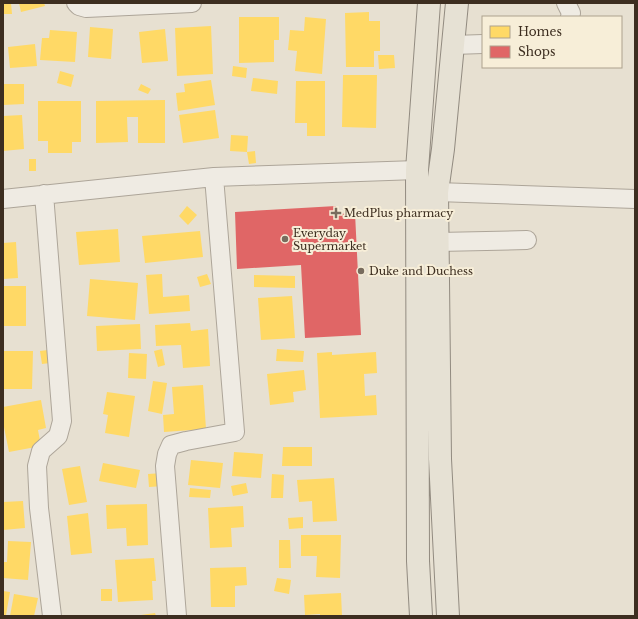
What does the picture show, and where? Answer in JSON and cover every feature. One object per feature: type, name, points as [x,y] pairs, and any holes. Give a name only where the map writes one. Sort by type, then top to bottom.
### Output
[{"type":"main road","points":[[421,616],[418,561],[418,170],[429,7],[456,7],[443,149],[437,192],[440,459],[448,616]]},
{"type":"main road","points":[[418,561],[446,557]]},
{"type":"street","points":[[76,3],[79,6],[86,8],[192,3]]},
{"type":"street","points":[[566,3],[571,13],[570,16]]},
{"type":"street","points":[[453,46],[482,44]]},
{"type":"street","points":[[3,199],[214,177],[418,170]]},
{"type":"street","points":[[177,616],[165,466],[167,454],[172,445],[235,432],[214,177]]},
{"type":"street","points":[[437,192],[635,199]]},
{"type":"street","points":[[44,194],[62,421],[58,436],[41,451],[37,466],[52,616]]},
{"type":"street","points":[[438,242],[527,240]]},
{"type":"building: Homes","points":[[3,3],[11,3],[12,14],[3,14]]},
{"type":"building: Homes","points":[[19,3],[44,3],[45,6],[21,12]]},
{"type":"building: Homes","points":[[369,12],[369,21],[380,21],[380,51],[374,51],[374,67],[346,67],[345,13]]},
{"type":"building: Homes","points":[[239,17],[279,17],[279,40],[274,40],[274,62],[239,63]]},
{"type":"building: Homes","points":[[305,17],[326,19],[322,74],[295,71],[297,51],[288,50],[290,30],[304,31]]},
{"type":"building: Homes","points":[[211,26],[213,74],[177,76],[175,28]]},
{"type":"building: Homes","points":[[90,27],[113,29],[111,59],[88,57]]},
{"type":"building: Homes","points":[[165,29],[168,61],[142,63],[139,32]]},
{"type":"building: Homes","points":[[50,30],[77,32],[75,62],[40,60],[42,38],[49,38]]},
{"type":"building: Homes","points":[[35,44],[37,66],[10,68],[8,47]]},
{"type":"building: Homes","points":[[378,55],[394,55],[395,68],[379,69]]},
{"type":"building: Homes","points":[[233,66],[247,68],[246,78],[232,76]]},
{"type":"building: Homes","points":[[60,71],[74,75],[71,87],[57,83]]},
{"type":"building: Homes","points":[[343,75],[377,75],[376,128],[342,127]]},
{"type":"building: Homes","points":[[253,78],[278,81],[277,94],[251,91]]},
{"type":"building: Homes","points":[[211,80],[215,105],[178,111],[176,93],[185,92],[184,84]]},
{"type":"building: Homes","points":[[296,81],[325,81],[325,136],[307,136],[307,123],[295,123]]},
{"type":"building: Homes","points":[[3,84],[24,84],[24,104],[3,105]]},
{"type":"building: Homes","points":[[141,84],[151,89],[148,94],[138,90]]},
{"type":"building: Homes","points":[[165,100],[165,143],[138,143],[138,117],[127,117],[128,142],[96,143],[96,101]]},
{"type":"building: Homes","points":[[38,101],[81,101],[81,142],[72,142],[72,153],[48,153],[48,141],[38,141]]},
{"type":"building: Homes","points":[[215,110],[219,138],[183,143],[179,115]]},
{"type":"building: Homes","points":[[22,115],[24,149],[3,151],[3,116]]},
{"type":"building: Homes","points":[[231,135],[248,136],[247,152],[230,151]]},
{"type":"building: Homes","points":[[255,151],[256,163],[249,164],[247,152]]},
{"type":"building: Homes","points":[[29,159],[36,159],[36,171],[29,171]]},
{"type":"building: Homes","points":[[187,206],[197,215],[188,225],[179,216]]},
{"type":"building: Homes","points":[[118,229],[120,262],[79,265],[76,232]]},
{"type":"building: Homes","points":[[200,231],[203,257],[145,263],[142,236]]},
{"type":"building: Homes","points":[[16,242],[18,278],[3,279],[3,243]]},
{"type":"building: Homes","points":[[162,274],[163,297],[189,295],[190,311],[149,314],[146,275]]},
{"type":"building: Homes","points":[[207,274],[211,284],[200,287],[197,277]]},
{"type":"building: Homes","points":[[254,275],[295,276],[295,288],[254,287]]},
{"type":"building: Homes","points":[[90,279],[138,283],[135,320],[87,316]]},
{"type":"building: Homes","points":[[3,286],[26,286],[26,326],[3,326]]},
{"type":"building: Homes","points":[[292,296],[295,338],[261,340],[258,298]]},
{"type":"building: Homes","points":[[190,323],[191,331],[208,329],[210,366],[183,368],[181,345],[156,346],[155,325]]},
{"type":"building: Homes","points":[[140,324],[141,349],[97,351],[96,326]]},
{"type":"building: Homes","points":[[162,349],[165,365],[158,367],[154,351]]},
{"type":"building: Homes","points":[[277,349],[304,351],[303,362],[276,361]]},
{"type":"building: Homes","points":[[48,350],[50,363],[42,364],[40,351]]},
{"type":"building: Homes","points":[[3,351],[33,351],[32,389],[3,389]]},
{"type":"building: Homes","points":[[332,352],[332,355],[376,352],[377,373],[364,374],[365,396],[376,395],[377,415],[320,418],[317,353]]},
{"type":"building: Homes","points":[[129,353],[147,354],[146,379],[128,378]]},
{"type":"building: Homes","points":[[304,370],[306,390],[293,392],[294,402],[270,405],[267,374]]},
{"type":"building: Homes","points":[[153,381],[167,383],[162,414],[148,411]]},
{"type":"building: Homes","points":[[203,385],[206,429],[164,432],[163,415],[174,414],[172,387]]},
{"type":"building: Homes","points":[[107,392],[135,396],[129,437],[105,433],[108,415],[103,414]]},
{"type":"building: Homes","points":[[41,400],[46,428],[38,430],[41,446],[9,452],[3,422],[3,407]]},
{"type":"building: Homes","points":[[283,447],[312,447],[312,466],[282,466]]},
{"type":"building: Homes","points":[[234,452],[263,454],[261,478],[232,476]]},
{"type":"building: Homes","points":[[191,460],[223,463],[220,488],[188,485]]},
{"type":"building: Homes","points":[[103,463],[140,470],[136,488],[99,481]]},
{"type":"building: Homes","points":[[80,466],[87,502],[69,505],[62,469]]},
{"type":"building: Homes","points":[[163,473],[164,486],[149,487],[148,474]]},
{"type":"building: Homes","points":[[272,474],[284,475],[283,498],[271,498]]},
{"type":"building: Homes","points":[[334,478],[337,521],[313,522],[312,501],[299,502],[297,480]]},
{"type":"building: Homes","points":[[246,483],[248,493],[233,496],[231,486]]},
{"type":"building: Homes","points":[[190,488],[211,490],[210,498],[189,497]]},
{"type":"building: Homes","points":[[23,501],[25,528],[3,530],[3,502]]},
{"type":"building: Homes","points":[[147,504],[148,545],[127,546],[126,528],[107,529],[106,505]]},
{"type":"building: Homes","points":[[243,506],[244,527],[231,528],[232,547],[210,548],[208,508]]},
{"type":"building: Homes","points":[[88,513],[92,553],[71,555],[67,516]]},
{"type":"building: Homes","points":[[303,517],[303,528],[289,529],[288,518]]},
{"type":"building: Homes","points":[[301,535],[341,535],[340,578],[316,577],[317,556],[301,556]]},
{"type":"building: Homes","points":[[279,540],[290,540],[291,568],[279,568]]},
{"type":"building: Homes","points":[[8,541],[31,542],[28,580],[3,578],[3,562],[7,562]]},
{"type":"building: Homes","points":[[154,558],[156,581],[152,581],[153,600],[118,602],[115,560]]},
{"type":"building: Homes","points":[[246,567],[247,585],[235,586],[235,607],[211,607],[210,568]]},
{"type":"building: Homes","points":[[277,578],[291,580],[289,594],[274,591]]},
{"type":"building: Homes","points":[[101,589],[112,589],[112,601],[101,601]]},
{"type":"building: Homes","points":[[3,591],[10,592],[6,615],[3,615]]},
{"type":"building: Homes","points":[[341,593],[342,616],[320,616],[320,614],[305,615],[304,595]]},
{"type":"building: Homes","points":[[14,594],[38,598],[34,616],[10,616]]},
{"type":"building: Homes","points":[[155,613],[156,616],[141,616],[141,615]]},
{"type":"building: Shops","points":[[336,206],[336,214],[355,213],[361,335],[305,338],[301,265],[237,269],[235,212]]},
{"type":"place","name":"MedPlus pharmacy","points":[[336,213]]},
{"type":"place","name":"Everyday Supermarket","points":[[285,239]]},
{"type":"place","name":"Duke and Duchess","points":[[361,271]]}]
